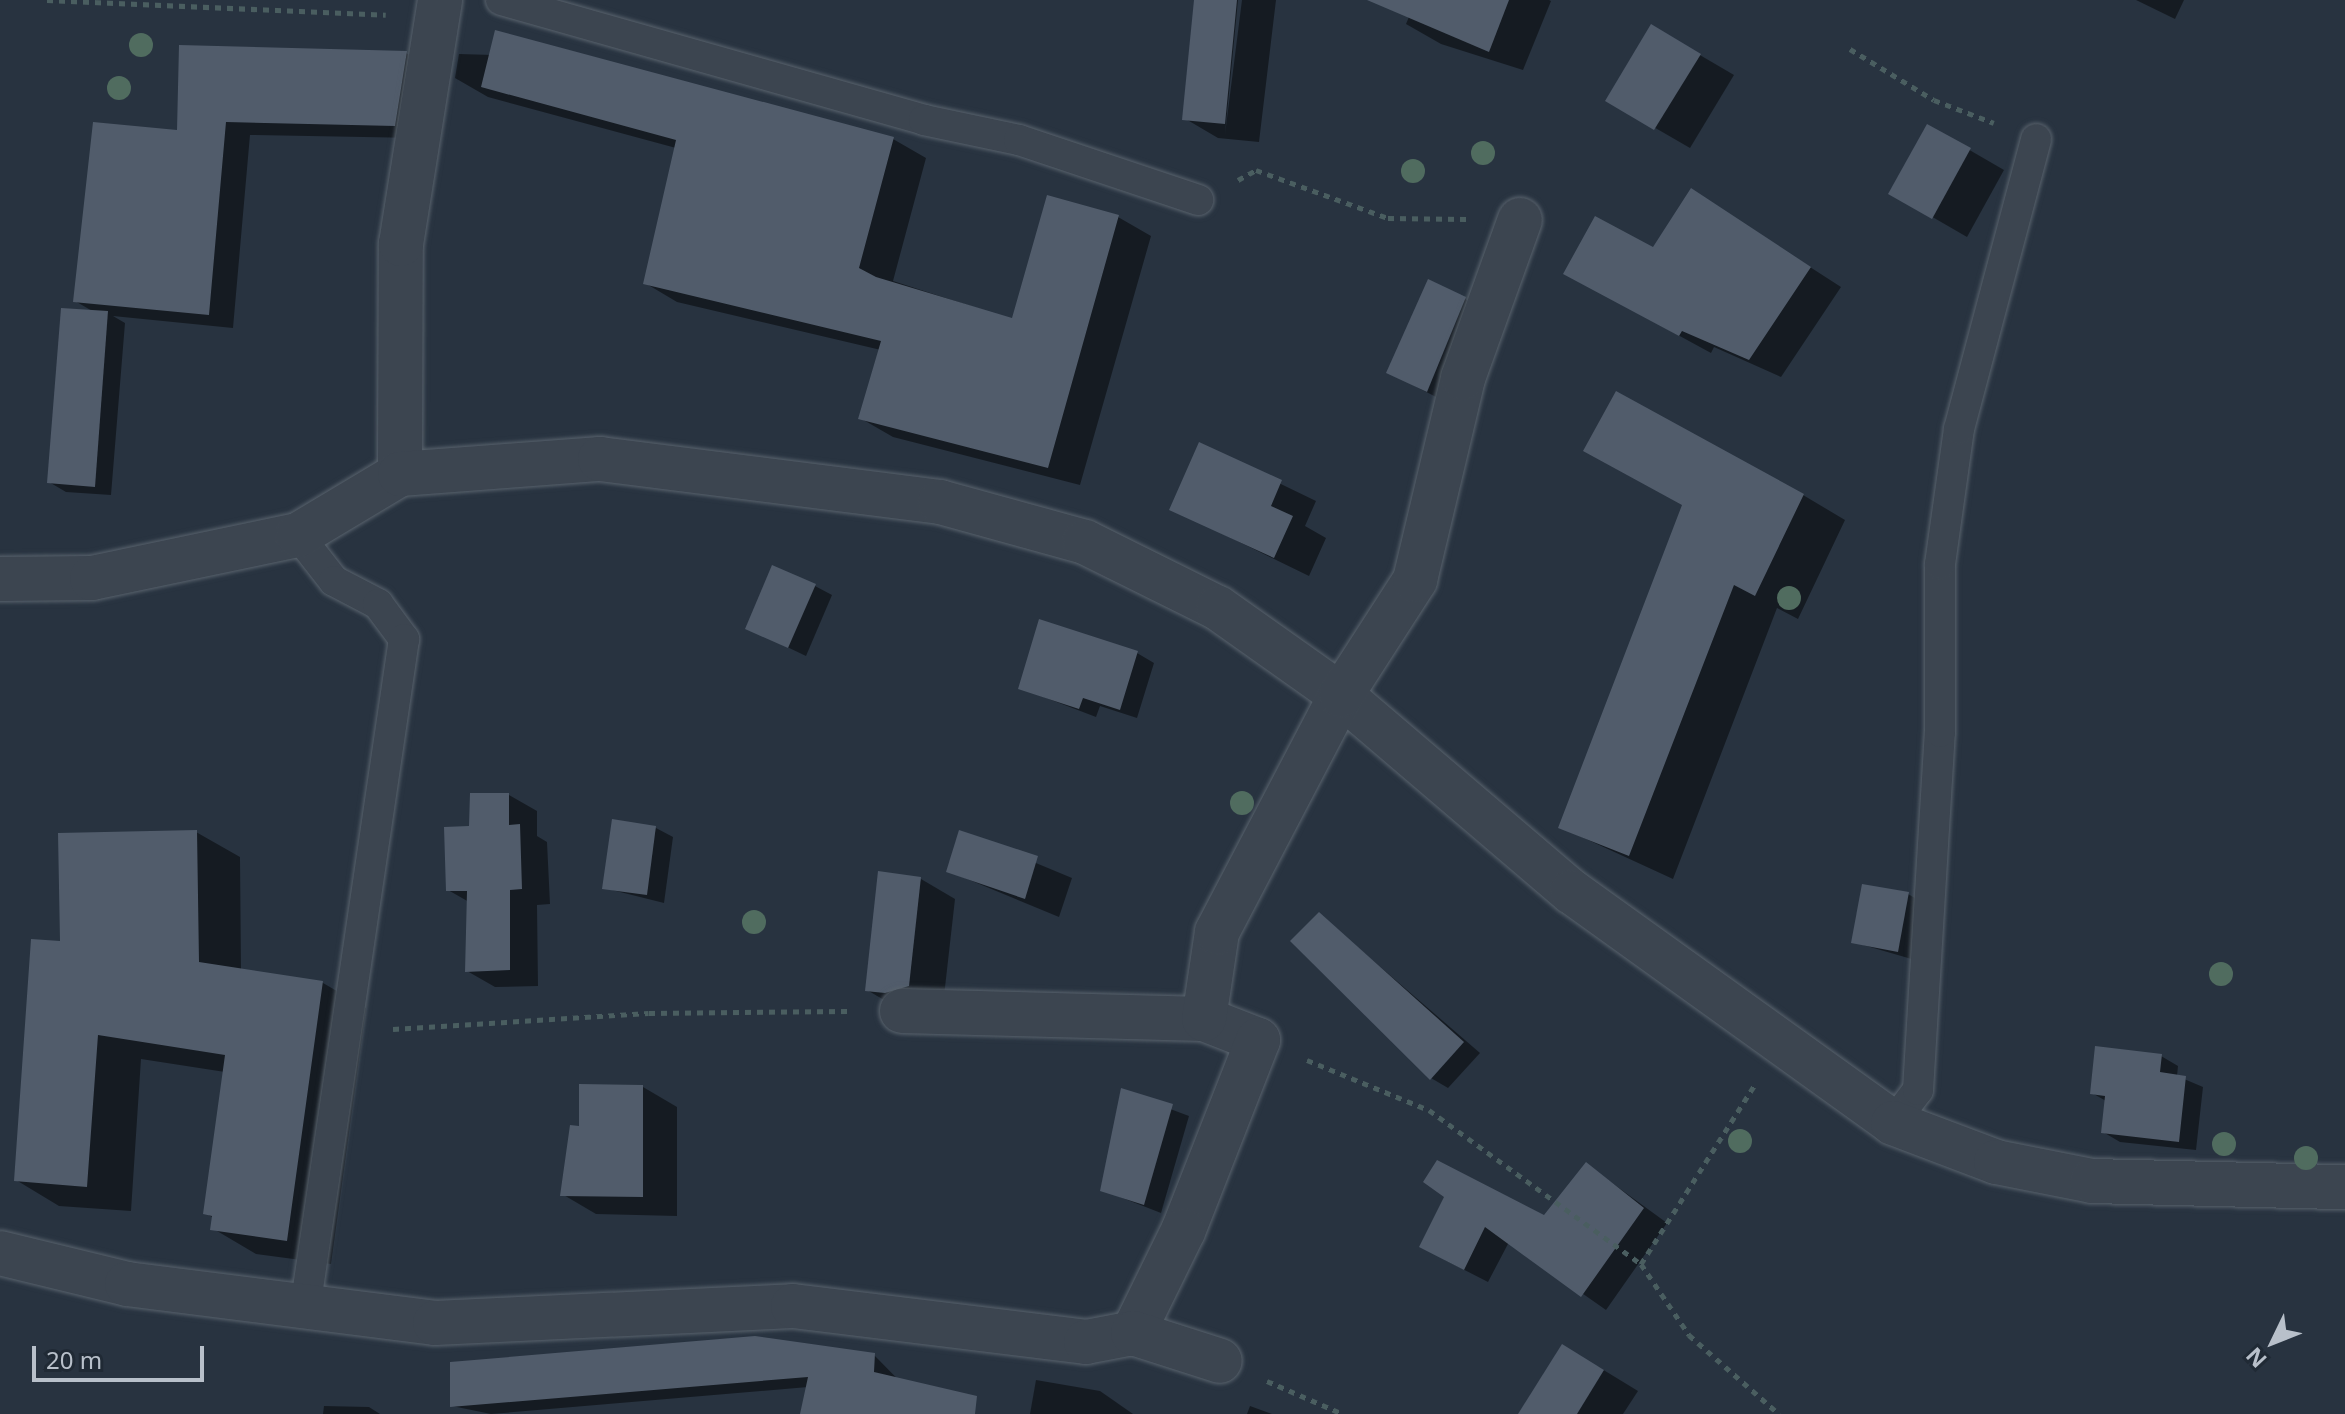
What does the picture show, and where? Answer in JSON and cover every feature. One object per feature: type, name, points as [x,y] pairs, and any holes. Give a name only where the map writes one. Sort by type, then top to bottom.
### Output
[{"type":"street","points":[[400,474],[401,244],[437,9]]},
{"type":"street","points":[[1204,1019],[1217,932],[1341,695],[1415,580],[1463,378],[1520,220]]},
{"type":"street","points":[[0,579],[92,578],[298,535],[400,474],[600,459],[940,502],[1085,542],[1218,608],[1341,695],[1572,892],[1893,1123],[1996,1162],[2092,1181],[2345,1187]]},
{"type":"street","points":[[902,1011],[1204,1019],[1258,1040],[1183,1231],[1133,1333]]},
{"type":"street","points":[[0,1253],[127,1284],[305,1309],[435,1323],[793,1306],[1086,1342],[1133,1333],[1220,1361]]},
{"type":"lane","points":[[501,0],[924,120],[1019,140],[1198,200]]},
{"type":"lane","points":[[1893,1123],[1918,1090],[1940,732],[1940,564],[1959,429],[2036,139]]},
{"type":"lane","points":[[298,535],[334,581],[378,604],[404,639],[352,1031],[305,1309]]},
{"type":"path","points":[[47,0],[437,9]]},
{"type":"path","points":[[1850,49],[1934,100],[2036,139]]},
{"type":"path","points":[[1198,200],[1256,170],[1388,218],[1520,220]]},
{"type":"path","points":[[352,1031],[649,1013],[902,1011]]},
{"type":"path","points":[[1258,1040],[1429,1110],[1641,1264],[1689,1335],[1779,1414]]},
{"type":"path","points":[[1641,1264],[1781,1042]]},
{"type":"path","points":[[1220,1361],[1343,1414]]},
{"type":"building","points":[[1194,0],[1237,0],[1225,124],[1182,120]]},
{"type":"building","points":[[1367,0],[1509,0],[1489,52]]},
{"type":"building","points":[[1651,24],[1701,54],[1654,130],[1605,101]]},
{"type":"building","points":[[495,30],[894,137],[859,268],[876,277],[1012,318],[1047,195],[1119,215],[1048,468],[858,419],[881,341],[643,284],[676,140],[481,87]]},
{"type":"building","points":[[179,45],[407,51],[395,126],[226,122],[209,315],[73,302],[93,122],[177,130]]},
{"type":"building","points":[[1927,124],[1971,148],[1932,219],[1888,194]]},
{"type":"building","points":[[1691,188],[1811,267],[1749,360],[1682,331],[1679,336],[1563,274],[1595,216],[1653,247]]},
{"type":"building","points":[[1428,279],[1466,297],[1427,392],[1386,373]]},
{"type":"building","points":[[61,308],[108,311],[95,487],[47,483]]},
{"type":"building","points":[[1616,391],[1804,494],[1755,596],[1734,585],[1629,856],[1558,828],[1682,505],[1583,451]]},
{"type":"building","points":[[1199,442],[1282,480],[1271,506],[1293,516],[1274,558],[1169,510]]},
{"type":"building","points":[[772,565],[816,584],[788,648],[745,629]]},
{"type":"building","points":[[1039,619],[1138,651],[1120,710],[1083,698],[1079,709],[1018,689]]},
{"type":"building","points":[[470,793],[509,793],[509,825],[520,824],[522,889],[510,890],[510,970],[465,972],[467,891],[446,891],[444,827],[469,826]]},
{"type":"building","points":[[612,819],[656,826],[647,895],[602,889]]},
{"type":"building","points":[[197,830],[199,962],[323,981],[287,1241],[210,1230],[212,1216],[203,1214],[225,1055],[98,1035],[87,1187],[14,1181],[31,939],[60,941],[58,833]]},
{"type":"building","points":[[959,830],[1038,856],[1025,899],[946,872]]},
{"type":"building","points":[[878,871],[921,877],[909,986],[885,993],[865,991]]},
{"type":"building","points":[[1862,884],[1909,892],[1898,952],[1851,943]]},
{"type":"building","points":[[1319,912],[1464,1042],[1430,1080],[1290,941]]},
{"type":"building","points":[[2095,1046],[2162,1054],[2160,1072],[2186,1076],[2179,1142],[2101,1133],[2105,1096],[2090,1094]]},
{"type":"building","points":[[579,1084],[643,1085],[643,1197],[560,1196],[570,1125],[579,1126]]},
{"type":"building","points":[[1121,1088],[1173,1104],[1144,1205],[1100,1191]]},
{"type":"building","points":[[1437,1160],[1544,1215],[1586,1162],[1644,1208],[1581,1297],[1485,1227],[1464,1270],[1419,1247],[1444,1197],[1423,1182]]},
{"type":"building","points":[[755,1336],[875,1353],[874,1372],[977,1396],[975,1414],[800,1414],[808,1377],[450,1407],[450,1362]]},
{"type":"building","points":[[1562,1344],[1604,1370],[1577,1414],[1518,1414]]}]
